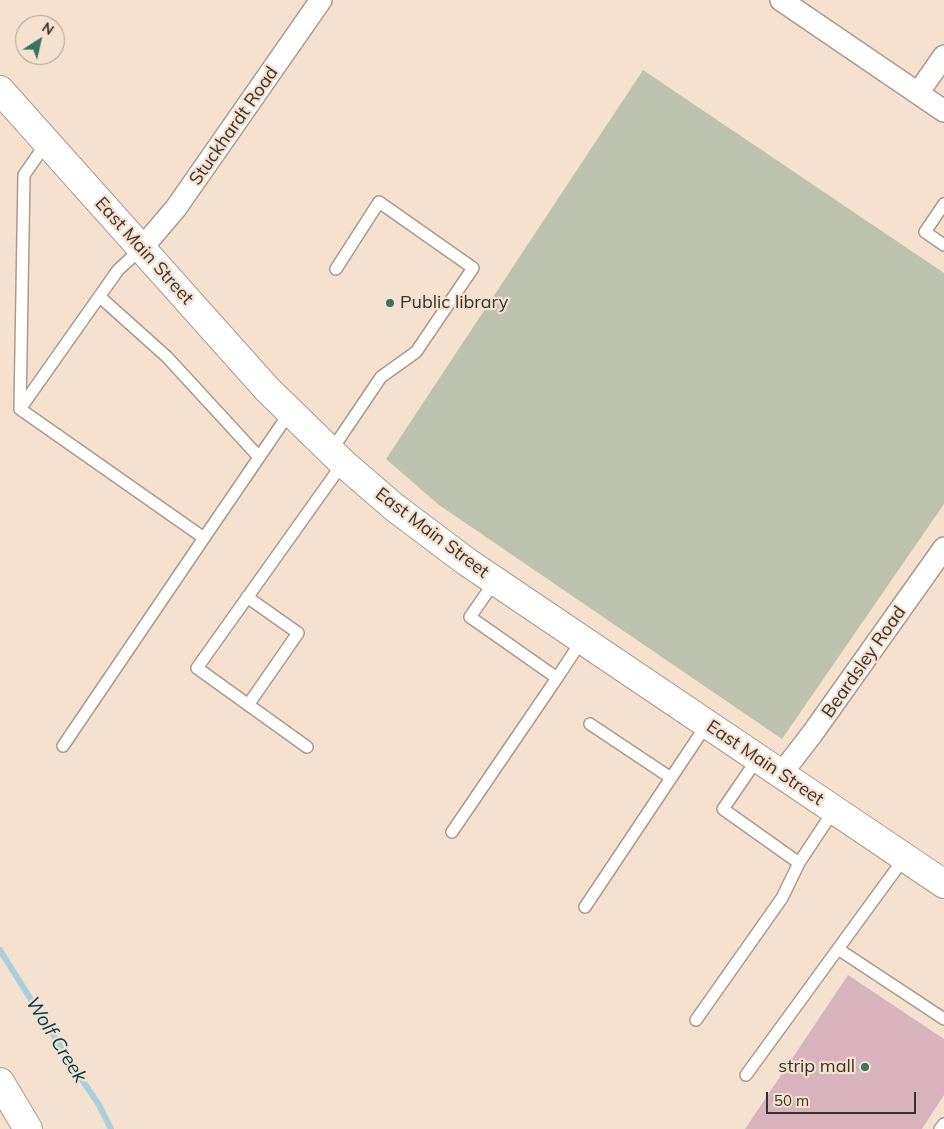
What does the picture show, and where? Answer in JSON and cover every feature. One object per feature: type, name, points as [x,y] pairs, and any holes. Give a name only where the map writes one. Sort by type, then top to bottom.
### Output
[{"type":"main road","name":"East Main Street","points":[[0,90],[267,389],[337,457],[394,507],[467,562],[944,884]]},
{"type":"main road","points":[[0,1082],[28,1129]]},
{"type":"street","name":"Stuckhardt Road","points":[[142,248],[176,208],[321,0]]},
{"type":"street","points":[[781,0],[944,111]]},
{"type":"street","points":[[918,93],[944,56]]},
{"type":"street","name":"Beardsley Road","points":[[782,774],[944,548]]},
{"type":"lane","points":[[20,409],[24,175],[47,142]]},
{"type":"lane","points":[[307,747],[197,668],[247,597],[337,457],[381,377],[416,352],[473,268],[380,202],[336,269]]},
{"type":"lane","points":[[944,204],[925,232],[944,245]]},
{"type":"lane","points":[[20,409],[118,270],[142,248]]},
{"type":"lane","points":[[100,296],[167,357],[259,457]]},
{"type":"lane","points":[[20,409],[204,538]]},
{"type":"lane","points":[[63,746],[290,412]]},
{"type":"lane","points":[[495,581],[470,617],[557,678]]},
{"type":"lane","points":[[247,597],[298,633],[248,705]]},
{"type":"lane","points":[[452,832],[582,640]]},
{"type":"lane","points":[[590,724],[671,778]]},
{"type":"lane","points":[[585,907],[707,724]]},
{"type":"lane","points":[[758,758],[722,809],[799,863]]},
{"type":"lane","points":[[696,1020],[782,898],[799,863],[834,810]]},
{"type":"lane","points":[[746,1076],[905,858]]},
{"type":"lane","points":[[838,949],[944,1019]]},
{"type":"lane","points":[[940,1129],[944,1124]]},
{"type":"green space","points":[[643,70],[944,273],[944,504],[782,739],[439,505],[386,459]]},
{"type":"building","name":"strip mall","points":[[848,975],[944,1039],[944,1095],[922,1129],[745,1129]]},
{"type":"waterway","name":"Wolf Creek","points":[[0,950],[99,1105],[111,1129]]},
{"type":"place","name":"Public library","points":[[390,303]]},
{"type":"place","name":"strip mall","points":[[865,1067]]}]
